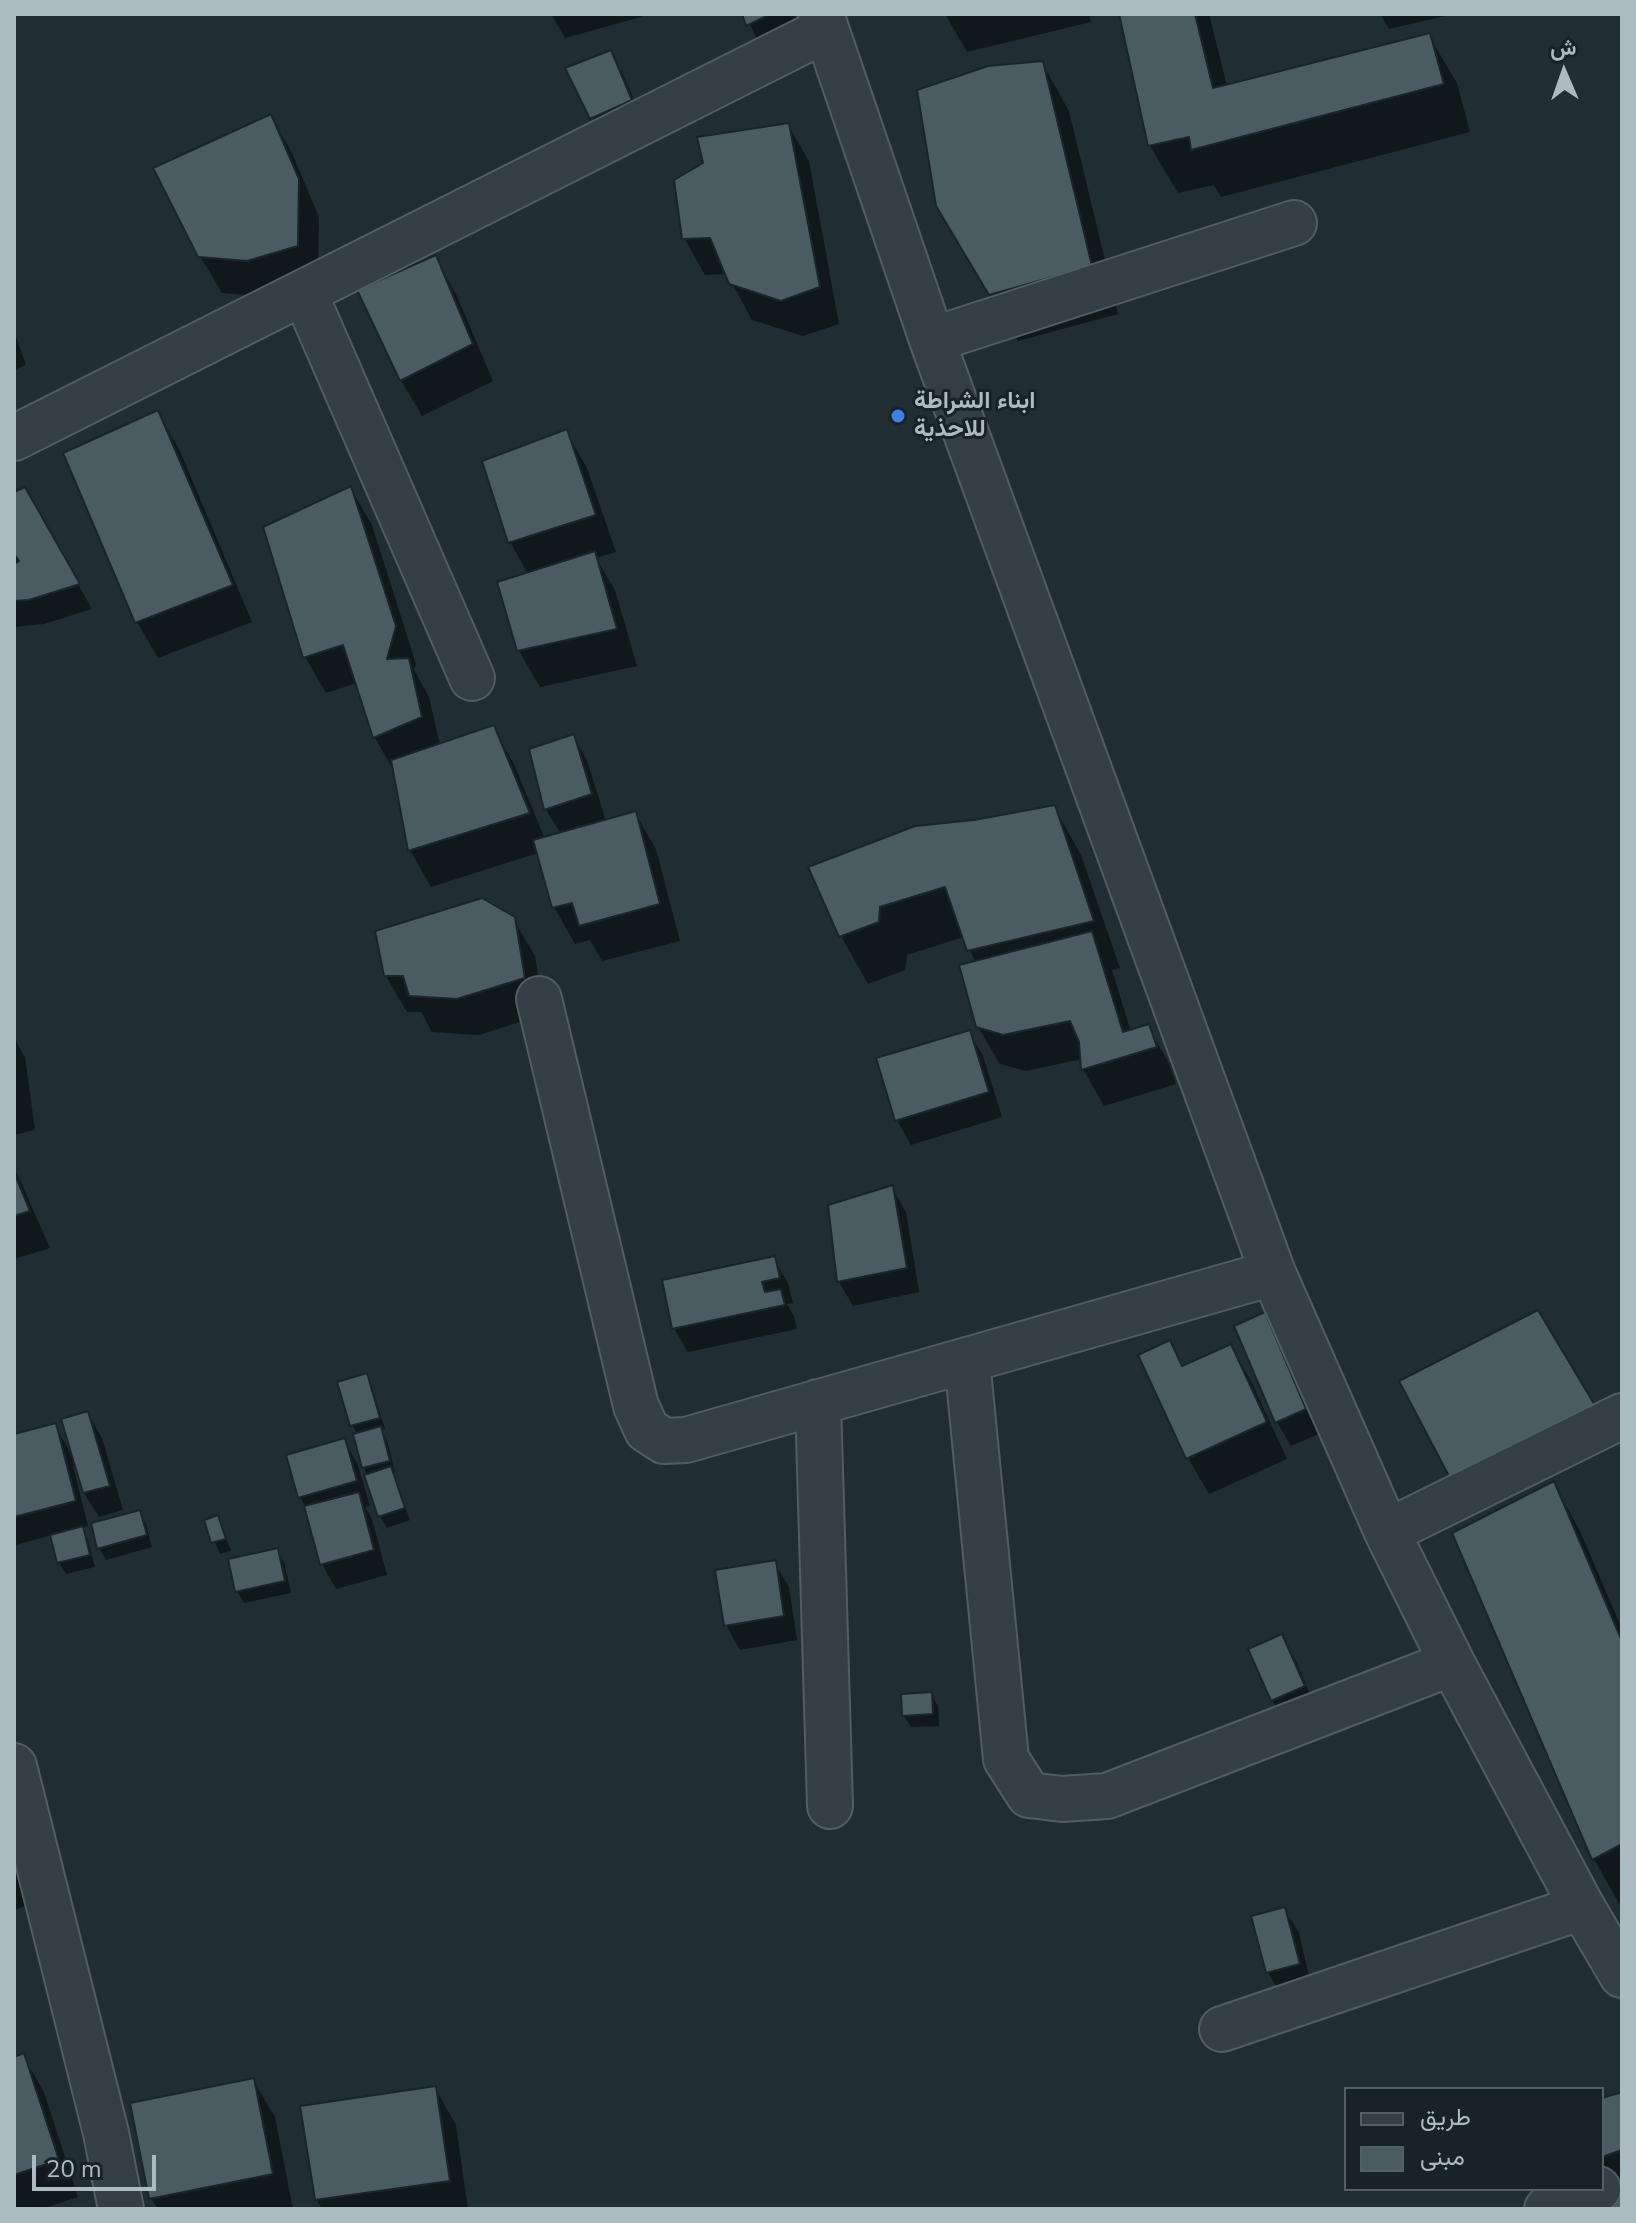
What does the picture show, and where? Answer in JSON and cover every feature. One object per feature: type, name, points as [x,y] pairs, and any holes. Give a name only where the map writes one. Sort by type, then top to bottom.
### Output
[{"type":"street","points":[[14,438],[304,292],[823,22],[932,340],[1273,1273],[1387,1532],[1452,1663],[1582,1907],[1622,1975]]},
{"type":"street","points":[[932,340],[1294,223]]},
{"type":"street","points":[[304,292],[472,678]]},
{"type":"street","points":[[539,999],[636,1406],[647,1430],[664,1441],[686,1440],[1273,1273]]},
{"type":"street","points":[[967,1360],[1006,1759],[1029,1795],[1062,1799],[1107,1796],[1452,1663]]},
{"type":"street","points":[[818,1402],[830,1806]]},
{"type":"street","points":[[1387,1532],[1622,1416]]},
{"type":"street","points":[[14,1766],[106,2133],[121,2209]]},
{"type":"street","points":[[1222,2029],[1582,1907]]},
{"type":"street","points":[[1547,2209],[1592,2191]]},
{"type":"building","points":[[742,14],[771,14],[746,26]]},
{"type":"building","points":[[1119,14],[1195,14],[1213,88],[1430,33],[1444,84],[1191,150],[1189,137],[1148,146]]},
{"type":"building","points":[[611,50],[632,100],[590,119],[565,68]]},
{"type":"building","points":[[1043,61],[1092,266],[989,295],[936,206],[917,90],[988,66]]},
{"type":"building","points":[[271,114],[299,179],[298,246],[247,261],[198,257],[153,168]]},
{"type":"building","points":[[789,123],[820,287],[781,301],[729,284],[710,238],[682,239],[674,180],[703,163],[697,137]]},
{"type":"building","points":[[436,255],[473,344],[400,381],[357,290]]},
{"type":"building","points":[[158,410],[233,585],[135,623],[63,453]]},
{"type":"building","points":[[567,429],[596,515],[508,543],[482,461]]},
{"type":"building","points":[[351,486],[396,626],[387,659],[409,658],[422,717],[373,738],[343,645],[303,658],[263,527]]},
{"type":"building","points":[[25,487],[80,584],[29,600],[14,601],[14,564],[19,561],[14,554],[14,492]]},
{"type":"building","points":[[595,551],[617,629],[517,651],[497,582]]},
{"type":"building","points":[[494,725],[530,813],[408,851],[391,760]]},
{"type":"building","points":[[574,734],[592,794],[544,810],[529,749]]},
{"type":"building","points":[[1055,805],[1094,921],[967,951],[945,887],[880,907],[879,922],[839,937],[808,867],[915,826],[974,820]]},
{"type":"building","points":[[636,811],[660,904],[579,926],[572,903],[552,908],[533,840]]},
{"type":"building","points":[[482,898],[515,917],[525,978],[457,999],[409,996],[403,976],[384,976],[375,931]]},
{"type":"building","points":[[1092,931],[1123,1032],[1149,1024],[1157,1047],[1081,1070],[1079,1042],[1070,1021],[1003,1035],[976,1027],[959,965]]},
{"type":"building","points":[[970,1030],[989,1092],[895,1121],[876,1058]]},
{"type":"building","points":[[14,1172],[30,1211],[14,1216]]},
{"type":"building","points":[[893,1185],[907,1268],[837,1282],[828,1205]]},
{"type":"building","points":[[775,1256],[780,1278],[762,1282],[765,1292],[781,1289],[785,1305],[672,1329],[662,1280]]},
{"type":"building","points":[[1538,1310],[1596,1407],[1451,1480],[1399,1381]]},
{"type":"building","points":[[1265,1312],[1306,1409],[1275,1423],[1234,1326]]},
{"type":"building","points":[[1170,1340],[1182,1366],[1231,1344],[1267,1422],[1186,1459],[1138,1355]]},
{"type":"building","points":[[367,1373],[380,1418],[350,1426],[337,1382]]},
{"type":"building","points":[[88,1411],[110,1486],[83,1493],[61,1419]]},
{"type":"building","points":[[56,1423],[76,1501],[14,1517],[14,1434]]},
{"type":"building","points":[[381,1426],[390,1461],[362,1468],[353,1434]]},
{"type":"building","points":[[345,1438],[357,1481],[298,1498],[286,1455]]},
{"type":"building","points":[[391,1466],[405,1508],[378,1517],[364,1475]]},
{"type":"building","points":[[1554,1481],[1622,1641],[1622,1844],[1592,1860],[1452,1533]]},
{"type":"building","points":[[359,1492],[374,1550],[320,1565],[304,1506]]},
{"type":"building","points":[[140,1510],[147,1535],[97,1549],[91,1523]]},
{"type":"building","points":[[218,1515],[226,1539],[211,1543],[204,1520]]},
{"type":"building","points":[[83,1526],[90,1555],[57,1563],[50,1535]]},
{"type":"building","points":[[278,1548],[285,1581],[235,1592],[228,1559]]},
{"type":"building","points":[[776,1560],[784,1616],[724,1626],[715,1570]]},
{"type":"building","points":[[1282,1634],[1305,1686],[1271,1701],[1248,1649]]},
{"type":"building","points":[[932,1692],[933,1714],[902,1716],[901,1694]]},
{"type":"building","points":[[1285,1907],[1300,1964],[1266,1973],[1251,1916]]},
{"type":"building","points":[[24,2053],[59,2160],[14,2175],[14,2057]]},
{"type":"building","points":[[254,2078],[273,2174],[149,2199],[130,2103]]},
{"type":"building","points":[[436,2086],[450,2181],[315,2200],[300,2106]]},
{"type":"building","points":[[1622,2092],[1622,2150],[1604,2156],[1604,2097]]},
{"type":"building","points":[[1622,2191],[1622,2209],[1577,2209]]},
{"type":"place","name":"ابناء الشراطة للاحذية","points":[[898,416]]}]
